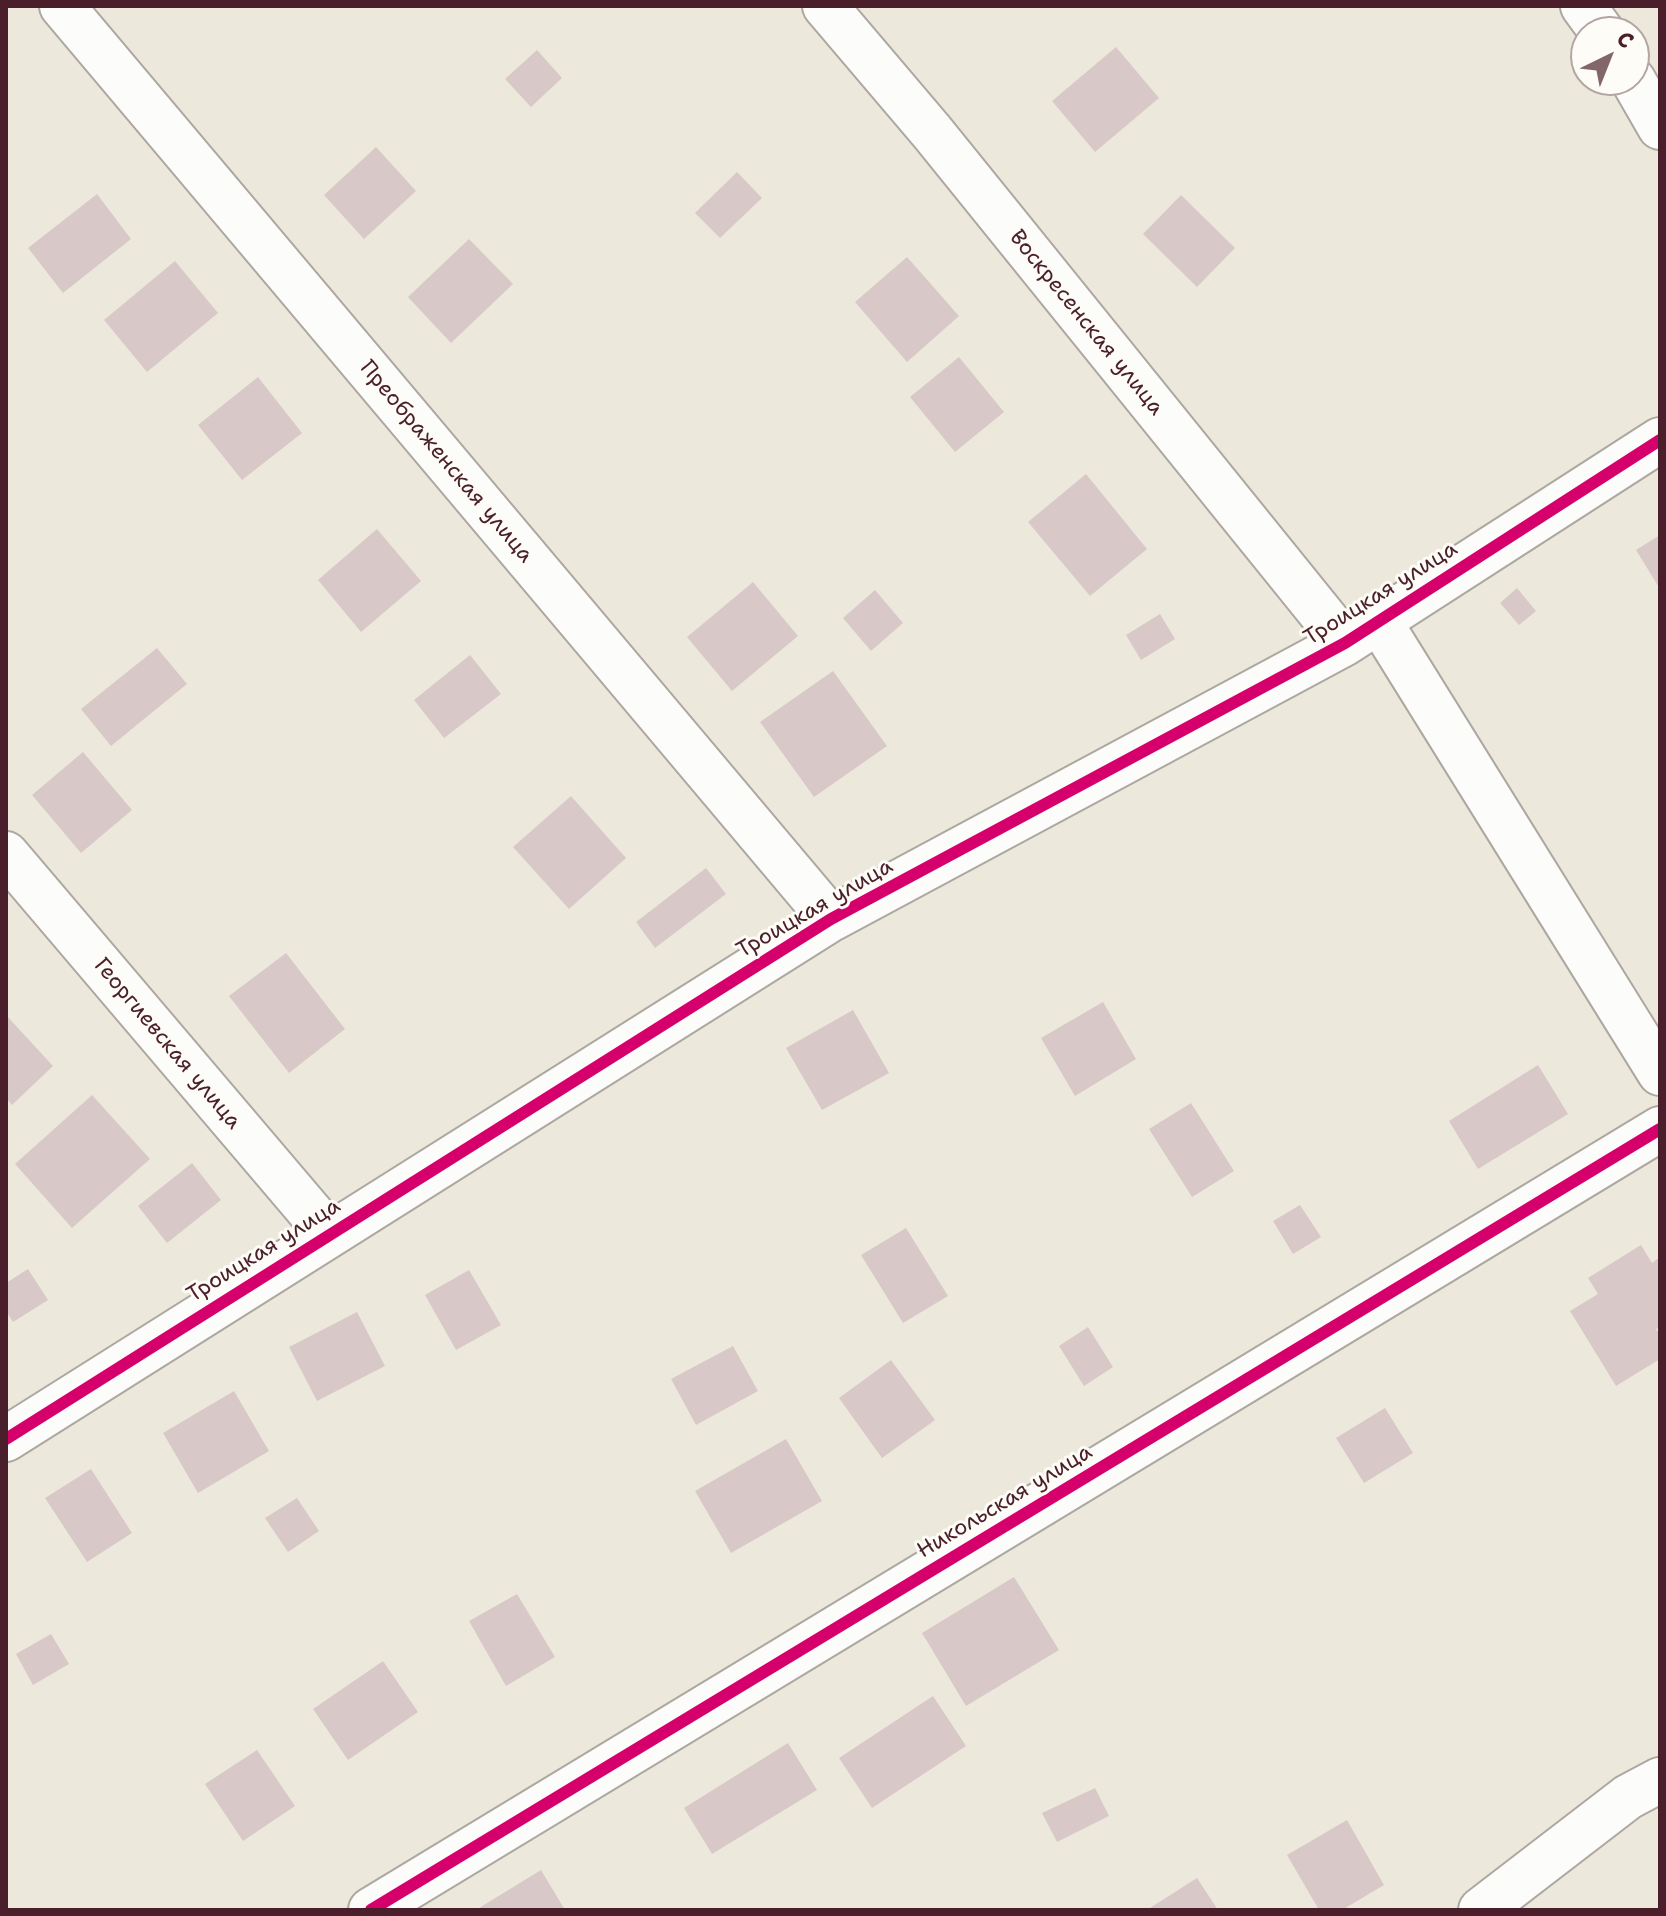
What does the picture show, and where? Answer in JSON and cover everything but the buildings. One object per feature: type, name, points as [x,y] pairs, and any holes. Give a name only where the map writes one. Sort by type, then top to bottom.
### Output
[{"type":"street","name":"Преображенская улица","points":[[62,6],[831,919]]},
{"type":"street","name":"Воскресенская улица","points":[[825,6],[1362,632],[1660,1073]]},
{"type":"street","points":[[1642,96],[1660,127]]},
{"type":"street","name":"Троицкая улица","points":[[6,1439],[831,919],[1362,632],[1660,440]]},
{"type":"street","name":"Георгиевская улица","points":[[6,854],[329,1234]]},
{"type":"street","name":"Никольская улица","points":[[371,1910],[1660,1129]]},
{"type":"street","points":[[1481,1910],[1628,1797],[1660,1780]]},
{"type":"cycle path","points":[[6,1439],[831,919],[1345,643],[1660,440]]},
{"type":"cycle path","points":[[371,1910],[1660,1129]]}]
